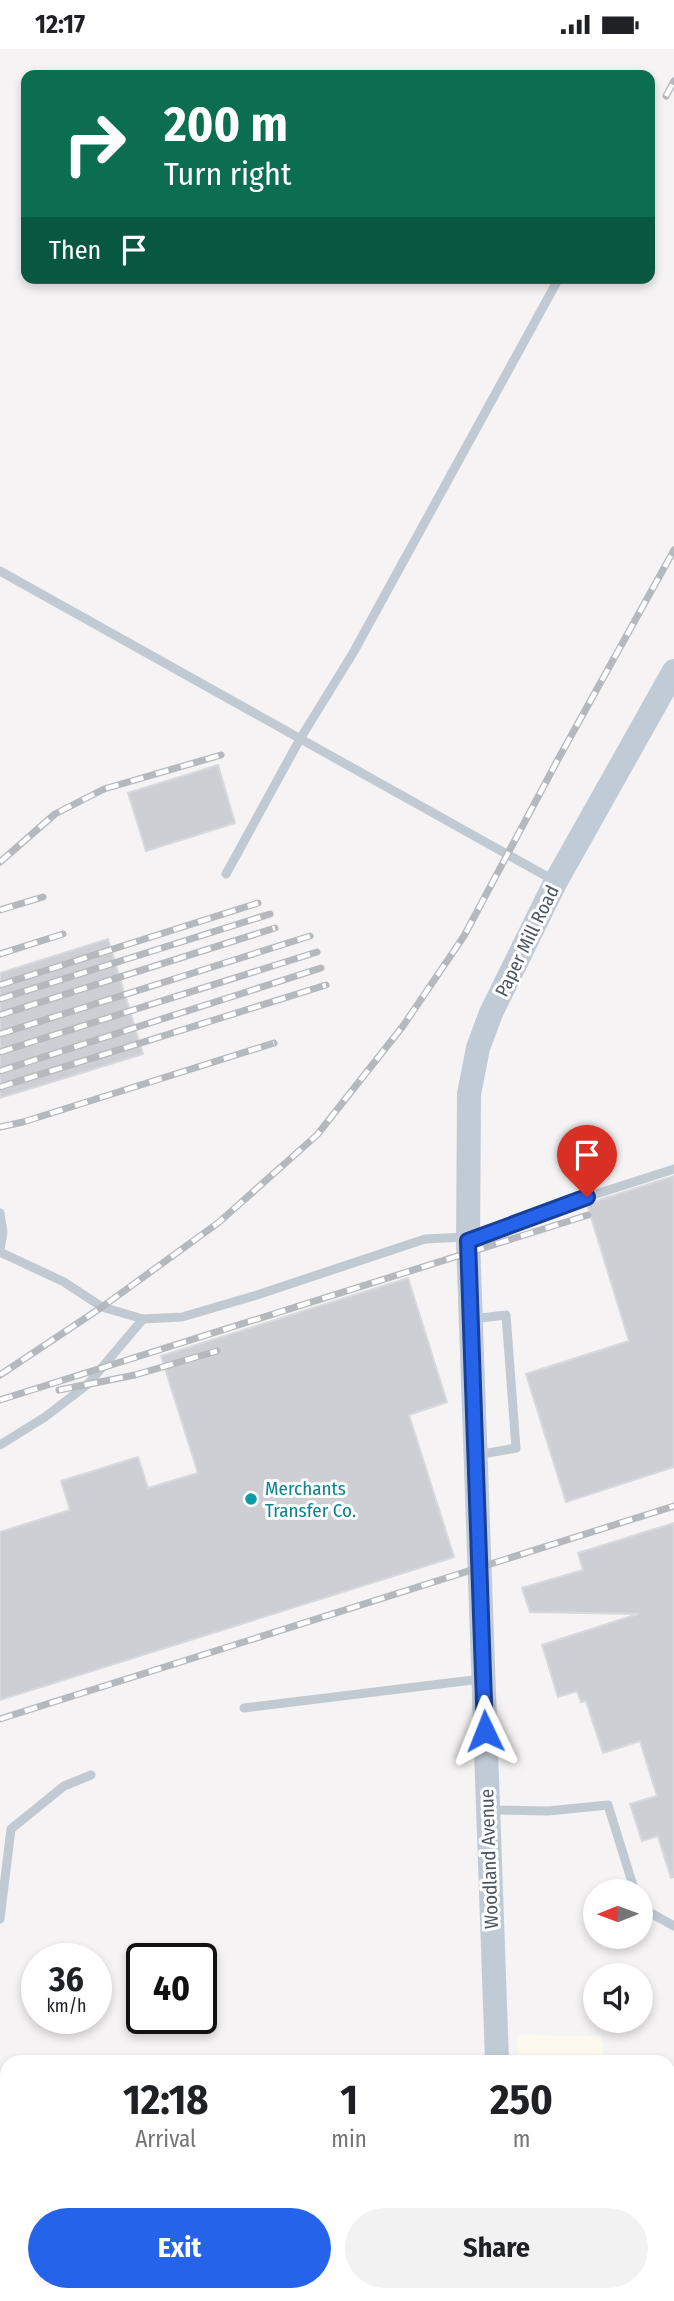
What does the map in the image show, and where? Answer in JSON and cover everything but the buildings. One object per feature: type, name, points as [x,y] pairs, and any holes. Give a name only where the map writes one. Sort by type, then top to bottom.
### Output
[{"type":"street","name":"Paper Mill Road","points":[[468,1239],[468,1094],[478,1048],[491,1013],[555,881],[674,671]]},
{"type":"street","name":"Woodland Avenue","points":[[468,1239],[497,2055]]},
{"type":"lane","points":[[226,874],[300,739],[353,653],[556,284]]},
{"type":"lane","points":[[0,571],[555,881]]},
{"type":"lane","points":[[0,1213],[3,1232],[0,1251],[64,1282],[102,1307],[144,1319],[182,1317],[257,1295],[425,1238],[468,1239],[674,1169]]},
{"type":"lane","points":[[471,1319],[506,1315],[516,1448],[475,1455]]},
{"type":"lane","points":[[0,1445],[46,1417],[88,1384],[144,1319]]},
{"type":"lane","points":[[244,1708],[483,1679]]},
{"type":"lane","points":[[0,1919],[11,1829],[64,1786],[91,1775]]},
{"type":"lane","points":[[488,1810],[548,1811],[608,1805],[631,1879]]},
{"type":"lane","points":[[653,1914],[674,1926]]},
{"type":"shaded area","points":[[517,2035],[602,2036],[604,2055],[518,2055]]},
{"type":"railway","points":[[666,96],[674,81]]},
{"type":"railway","points":[[0,1375],[102,1307],[218,1223],[317,1135],[403,1026],[464,936],[674,550]]},
{"type":"railway","points":[[0,862],[55,814],[104,789],[221,755]]},
{"type":"railway","points":[[0,910],[43,897]]},
{"type":"railway","points":[[0,985],[258,903]]},
{"type":"railway","points":[[0,999],[270,914]]},
{"type":"railway","points":[[0,1015],[275,928]]},
{"type":"railway","points":[[0,954],[63,934]]},
{"type":"railway","points":[[0,1034],[310,936]]},
{"type":"railway","points":[[0,1052],[317,952]]},
{"type":"railway","points":[[0,1071],[321,968]]},
{"type":"railway","points":[[0,1087],[326,985]]},
{"type":"railway","points":[[0,1127],[274,1043]]},
{"type":"railway","points":[[0,1400],[588,1215]]},
{"type":"railway","points":[[59,1390],[135,1375],[217,1351]]},
{"type":"railway","points":[[0,1719],[674,1506]]},
{"type":"place","name":"Merchants Transfer Co.","points":[[251,1499]]},
{"type":"route","points":[[485,1731],[468,1241],[587,1197]]}]
